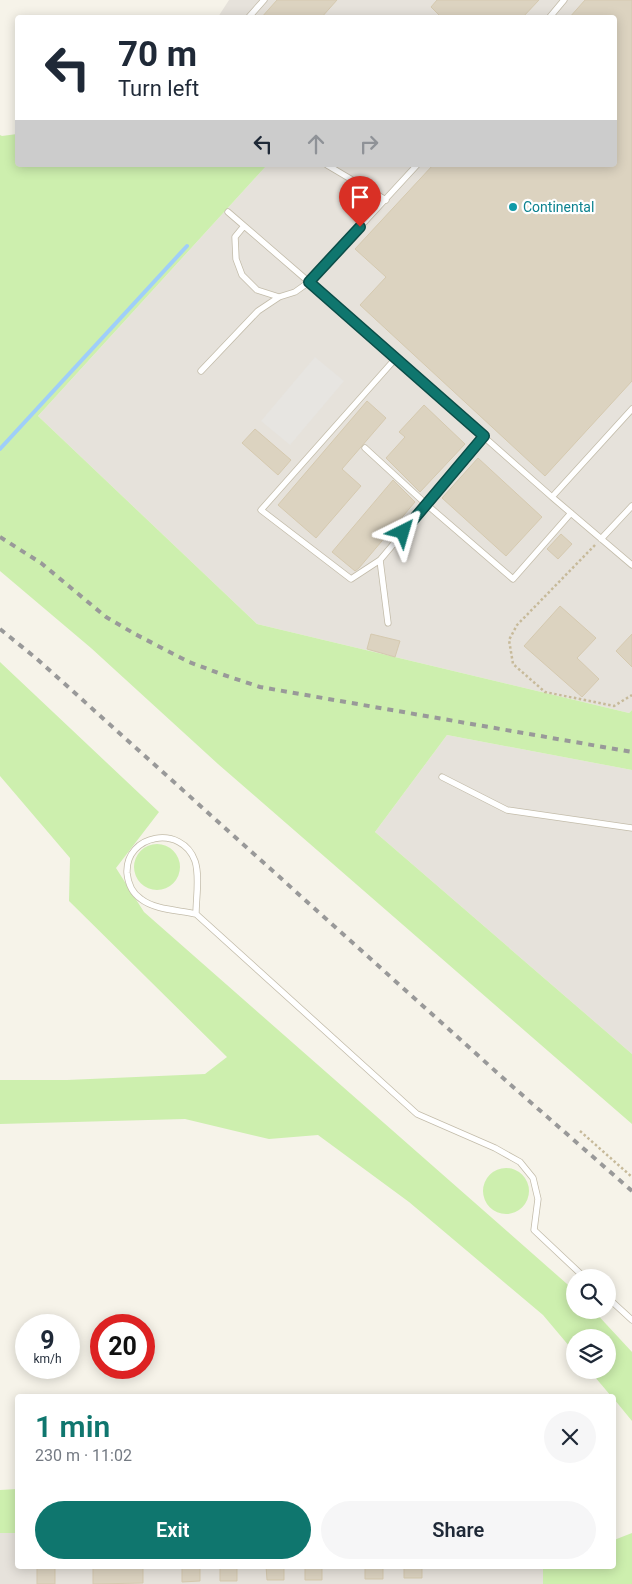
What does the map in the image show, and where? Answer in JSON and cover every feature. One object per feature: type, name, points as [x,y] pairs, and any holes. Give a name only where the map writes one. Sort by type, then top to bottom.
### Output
[{"type":"lane","points":[[251,15],[264,0]]},
{"type":"lane","points":[[552,15],[564,0]]},
{"type":"lane","points":[[330,167],[386,200]]},
{"type":"lane","points":[[201,371],[258,311],[279,297],[295,292],[309,282],[415,167]]},
{"type":"lane","points":[[228,212],[632,565]]},
{"type":"lane","points":[[244,226],[235,238],[236,259],[242,276],[257,290],[279,297]]},
{"type":"lane","points":[[396,358],[261,510],[352,579],[380,560],[484,436]]},
{"type":"lane","points":[[552,497],[632,409]]},
{"type":"lane","points":[[365,448],[426,504],[513,579],[571,513]]},
{"type":"lane","points":[[601,539],[632,506]]},
{"type":"lane","points":[[380,560],[388,623]]},
{"type":"lane","points":[[442,777],[508,810],[632,828]]},
{"type":"lane","points":[[196,914],[196,870],[192,854],[174,839],[166,837],[142,842],[128,861],[127,877],[133,892],[152,905],[196,914],[417,1114],[495,1148],[520,1162],[533,1178],[538,1199],[534,1230],[575,1269]]},
{"type":"lane","points":[[616,1305],[632,1320]]},
{"type":"path","points":[[601,539],[517,625],[509,640],[513,664],[545,692],[614,706],[632,695]]},
{"type":"path","points":[[580,1131],[632,1177]]},
{"type":"shaded area","points":[[229,0],[632,0],[632,710],[629,713],[257,624],[38,416],[265,167],[617,167],[617,15],[219,15]]},
{"type":"shaded area","points":[[315,357],[344,381],[290,445],[261,421]]},
{"type":"shaded area","points":[[447,735],[632,770],[632,1054],[375,832]]},
{"type":"shaded area","points":[[0,1533],[15,1533],[15,1569],[543,1569],[543,1584],[0,1584]]},
{"type":"green space","points":[[15,134],[15,167],[265,167],[38,416],[257,624],[629,713],[632,710],[632,770],[447,735],[375,832],[632,1054],[632,1124],[218,764],[91,648],[0,571],[0,135]]},
{"type":"green space","points":[[0,662],[159,812],[116,868],[144,912],[566,1283],[566,1319],[601,1319],[611,1329],[566,1329],[566,1342],[543,1315],[409,1202],[318,1135],[269,1139],[185,1119],[0,1124],[0,1080],[67,1080],[205,1074],[227,1057],[69,901],[70,858],[0,776]]},
{"type":"green space","points":[[157,844],[170,848],[176,854],[180,867],[176,880],[170,886],[157,890],[144,886],[138,880],[134,867],[138,854],[144,848]]},
{"type":"green space","points":[[506,1168],[519,1172],[525,1178],[529,1191],[525,1204],[519,1210],[506,1214],[493,1210],[487,1204],[483,1191],[487,1178],[493,1172]]},
{"type":"green space","points":[[616,1335],[632,1352],[632,1421],[616,1401],[616,1394],[609,1394],[597,1379],[616,1379]]},
{"type":"green space","points":[[15,1489],[15,1533],[0,1533],[0,1490]]},
{"type":"green space","points":[[632,1533],[632,1584],[543,1584],[543,1569],[616,1569],[616,1539]]},
{"type":"building","points":[[277,0],[337,0],[324,15],[264,15]]},
{"type":"building","points":[[437,0],[539,0],[525,15],[439,15],[431,7]]},
{"type":"building","name":"Continental","points":[[585,0],[632,0],[632,381],[545,476],[360,305],[386,277],[355,249],[431,167],[617,167],[617,15],[572,15]]},
{"type":"building","points":[[367,401],[386,418],[342,469],[361,486],[316,538],[278,505]]},
{"type":"building","points":[[424,405],[465,444],[420,492],[386,458],[405,437],[399,432]]},
{"type":"building","points":[[255,429],[291,460],[278,475],[242,443]]},
{"type":"building","points":[[478,458],[542,517],[506,556],[442,498]]},
{"type":"building","points":[[393,480],[415,502],[355,571],[332,552]]},
{"type":"building","points":[[561,534],[572,544],[558,559],[547,549]]},
{"type":"building","points":[[560,606],[596,638],[577,658],[599,679],[582,697],[524,646]]},
{"type":"building","points":[[371,634],[400,641],[395,657],[367,649]]},
{"type":"building","points":[[632,634],[632,667],[616,651]]},
{"type":"building","points":[[37,1569],[55,1569],[55,1584],[37,1584]]},
{"type":"building","points":[[93,1569],[143,1569],[143,1583],[93,1584]]},
{"type":"building","points":[[182,1569],[200,1569],[200,1581],[182,1582]]},
{"type":"building","points":[[220,1569],[237,1569],[237,1581],[220,1581]]},
{"type":"building","points":[[266,1569],[284,1569],[284,1580],[267,1580]]},
{"type":"building","points":[[305,1569],[322,1569],[322,1580],[305,1580]]},
{"type":"building","points":[[365,1569],[383,1569],[383,1579],[365,1579]]},
{"type":"building","points":[[404,1569],[422,1569],[422,1578],[404,1578]]},
{"type":"waterway","points":[[0,449],[187,246]]},
{"type":"railway","points":[[0,537],[41,563],[106,617],[189,662],[221,674],[260,687],[632,752]]},
{"type":"railway","points":[[0,629],[37,659],[512,1086],[632,1191]]},
{"type":"place","name":"Continental","points":[[513,207]]},
{"type":"route","points":[[360,227],[309,282],[484,436],[403,532]]}]
